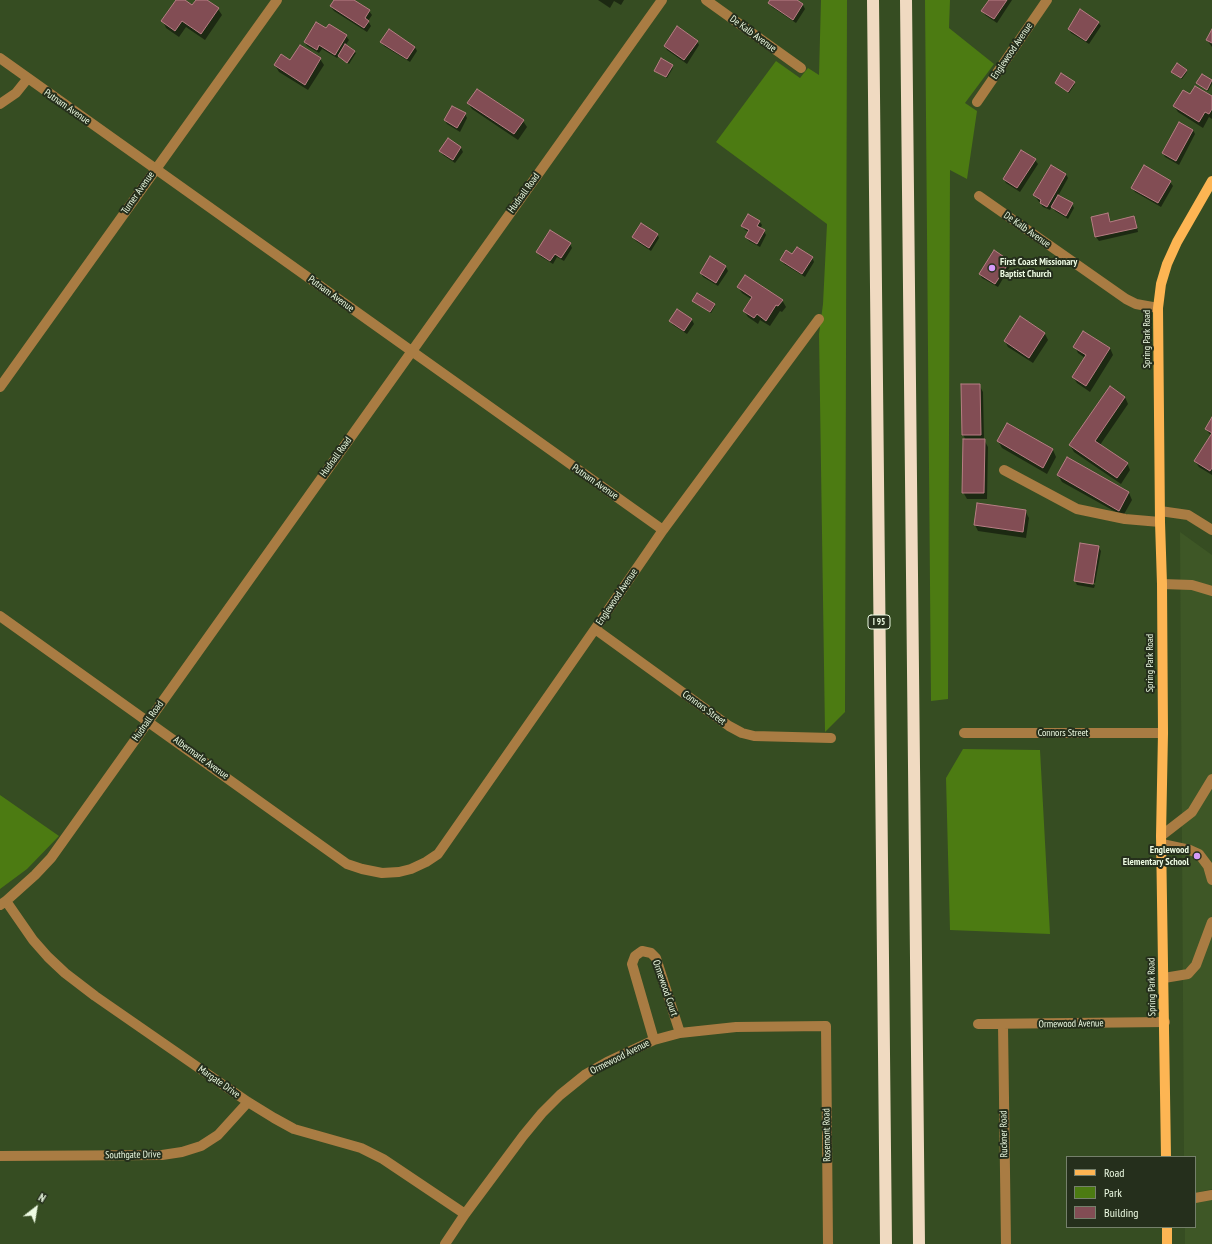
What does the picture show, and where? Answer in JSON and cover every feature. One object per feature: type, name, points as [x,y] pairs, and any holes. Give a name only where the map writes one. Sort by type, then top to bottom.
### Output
[{"type":"highway","name":"I 95","points":[[873,0],[886,1244]]},
{"type":"highway","points":[[906,0],[919,1244]]},
{"type":"main road","name":"Spring Park Road","points":[[1166,1156],[1162,840],[1162,584],[1158,308],[1167,264],[1177,242],[1212,180]]},
{"type":"main road","points":[[1167,1228],[1167,1244]]},
{"type":"street","name":"Turner Avenue","points":[[0,387],[277,0]]},
{"type":"street","name":"Hudnall Road","points":[[3,903],[35,875],[51,858],[662,0]]},
{"type":"street","name":"De Kalb Avenue","points":[[706,0],[801,68]]},
{"type":"street","name":"Englewood Avenue","points":[[977,102],[1047,0]]},
{"type":"street","name":"Putnam Avenue","points":[[0,58],[663,530]]},
{"type":"street","points":[[0,104],[16,92],[28,78]]},
{"type":"street","name":"De Kalb Avenue","points":[[979,196],[1126,299],[1136,304],[1158,308]]},
{"type":"street","name":"Englewood Avenue","points":[[411,870],[438,854],[663,530],[819,319]]},
{"type":"street","points":[[1004,470],[1077,509],[1126,519],[1160,522]]},
{"type":"street","points":[[1160,511],[1188,515],[1211,528]]},
{"type":"street","points":[[1162,584],[1192,585],[1212,590]]},
{"type":"street","name":"Albermarle Avenue","points":[[0,616],[148,720],[347,864],[362,869],[382,872],[411,870]]},
{"type":"street","name":"Connors Street","points":[[595,629],[729,726],[742,733],[754,736],[831,738]]},
{"type":"street","name":"Connors Street","points":[[964,733],[1163,733]]},
{"type":"street","points":[[1212,779],[1192,812],[1162,840],[1199,854],[1208,866],[1212,880]]},
{"type":"street","name":"Margate Drive","points":[[3,903],[48,957],[65,973],[95,996],[248,1102],[294,1128],[361,1148],[383,1159],[465,1214]]},
{"type":"street","points":[[1164,978],[1188,974],[1196,965],[1212,922]]},
{"type":"street","name":"Ormewood Court","points":[[654,1040],[632,964],[635,956],[642,951],[651,952],[656,958],[680,1033]]},
{"type":"street","name":"Ormewood Avenue","points":[[978,1024],[1003,1025],[1165,1022]]},
{"type":"street","name":"Ruckner Road","points":[[1003,1025],[1006,1244]]},
{"type":"street","name":"Ormewood Avenue","points":[[445,1244],[465,1214],[542,1113],[560,1095],[586,1074],[607,1062],[654,1040],[680,1033],[736,1027],[826,1026]]},
{"type":"street","name":"Rosemont Road","points":[[826,1026],[828,1244]]},
{"type":"street","name":"Southgate Drive","points":[[0,1156],[162,1155],[182,1152],[201,1146],[218,1135],[248,1102]]},
{"type":"street","points":[[1196,1198],[1212,1195]]},
{"type":"shaded area","name":"Englewood Elementary School","points":[[1180,532],[1212,555],[1212,1189],[1196,1193],[1196,1156],[1184,1156]]},
{"type":"shaded area","points":[[1212,1193],[1212,1244],[1185,1244],[1185,1228],[1196,1228],[1196,1197]]},
{"type":"green space","points":[[821,0],[847,0],[845,712],[825,732],[819,334],[823,304],[827,224],[716,142],[776,61],[800,78],[808,68],[819,75]]},
{"type":"green space","points":[[925,0],[950,0],[949,28],[994,64],[965,103],[977,111],[967,179],[950,170],[948,699],[931,701]]},
{"type":"green space","points":[[963,749],[1040,750],[1050,934],[950,930],[946,778]]},
{"type":"green space","points":[[0,795],[59,836],[27,869],[0,889]]},
{"type":"building","points":[[176,0],[185,0],[192,5],[196,0],[207,0],[219,8],[201,34],[182,21],[175,31],[161,21]]},
{"type":"building","points":[[334,0],[354,0],[370,10],[365,18],[369,21],[364,28],[330,6]]},
{"type":"building","points":[[770,0],[797,0],[803,4],[793,20],[768,3]]},
{"type":"building","points":[[989,0],[1007,0],[994,19],[981,11]]},
{"type":"building","points":[[1080,9],[1099,22],[1086,41],[1068,29]]},
{"type":"building","points":[[316,22],[326,28],[329,24],[347,35],[335,55],[319,45],[317,50],[304,42]]},
{"type":"building","points":[[677,26],[698,41],[684,60],[664,46]]},
{"type":"building","points":[[389,29],[415,47],[407,59],[380,42]]},
{"type":"building","points":[[1212,29],[1212,43],[1206,40]]},
{"type":"building","points":[[345,44],[355,51],[347,63],[338,56]]},
{"type":"building","points":[[300,45],[321,58],[305,85],[274,65],[281,54],[290,60]]},
{"type":"building","points":[[661,58],[673,65],[666,77],[654,71]]},
{"type":"building","points":[[1177,63],[1187,70],[1181,78],[1171,72]]},
{"type":"building","points":[[1061,73],[1075,82],[1068,92],[1055,83]]},
{"type":"building","points":[[1202,74],[1212,80],[1207,90],[1196,83]]},
{"type":"building","points":[[1195,86],[1212,96],[1212,109],[1209,114],[1205,112],[1199,122],[1173,106],[1183,90],[1190,94]]},
{"type":"building","points":[[477,89],[524,120],[514,134],[467,103]]},
{"type":"building","points":[[452,106],[466,113],[457,128],[444,120]]},
{"type":"building","points":[[1179,122],[1193,130],[1176,161],[1162,153]]},
{"type":"building","points":[[448,138],[461,147],[453,160],[439,151]]},
{"type":"building","points":[[1021,150],[1036,159],[1017,188],[1003,179]]},
{"type":"building","points":[[1051,165],[1066,174],[1047,207],[1040,203],[1041,200],[1033,195]]},
{"type":"building","points":[[1144,165],[1171,181],[1158,203],[1131,188]]},
{"type":"building","points":[[1058,195],[1073,203],[1066,216],[1051,207]]},
{"type":"building","points":[[1108,213],[1110,222],[1134,216],[1137,228],[1095,237],[1091,217]]},
{"type":"building","points":[[748,214],[760,221],[757,226],[765,230],[757,244],[745,237],[749,230],[741,226]]},
{"type":"building","points":[[641,223],[658,234],[649,248],[632,237]]},
{"type":"building","points":[[550,230],[571,243],[561,258],[555,254],[550,261],[536,252]]},
{"type":"building","points":[[797,247],[813,257],[802,274],[780,260],[786,250],[792,254]]},
{"type":"building","points":[[994,250],[1010,261],[995,284],[979,274]]},
{"type":"building","points":[[710,256],[726,266],[716,283],[700,273]]},
{"type":"building","points":[[745,275],[783,300],[778,306],[776,305],[766,321],[757,314],[754,318],[743,311],[752,297],[737,287]]},
{"type":"building","points":[[697,293],[715,304],[710,312],[692,301]]},
{"type":"building","points":[[677,309],[692,319],[684,331],[669,321]]},
{"type":"building","points":[[1020,316],[1045,333],[1029,358],[1004,341]]},
{"type":"building","points":[[1083,331],[1110,348],[1086,386],[1072,377],[1086,355],[1073,347]]},
{"type":"building","points":[[961,384],[980,384],[981,435],[962,435]]},
{"type":"building","points":[[1110,386],[1125,397],[1095,441],[1128,463],[1117,478],[1069,445]]},
{"type":"building","points":[[1212,417],[1212,433],[1205,429]]},
{"type":"building","points":[[1007,423],[1053,449],[1043,468],[997,441]]},
{"type":"building","points":[[1212,433],[1212,468],[1210,471],[1194,461]]},
{"type":"building","points":[[963,439],[985,439],[984,493],[962,493]]},
{"type":"building","points":[[1067,457],[1129,492],[1119,511],[1057,475]]},
{"type":"building","points":[[977,503],[1026,510],[1023,532],[974,525]]},
{"type":"building","points":[[1080,543],[1099,546],[1093,584],[1074,581]]},
{"type":"place","name":"First Coast Missionary Baptist Church","points":[[992,268]]},
{"type":"place","name":"Englewood Elementary School","points":[[1197,856]]}]
